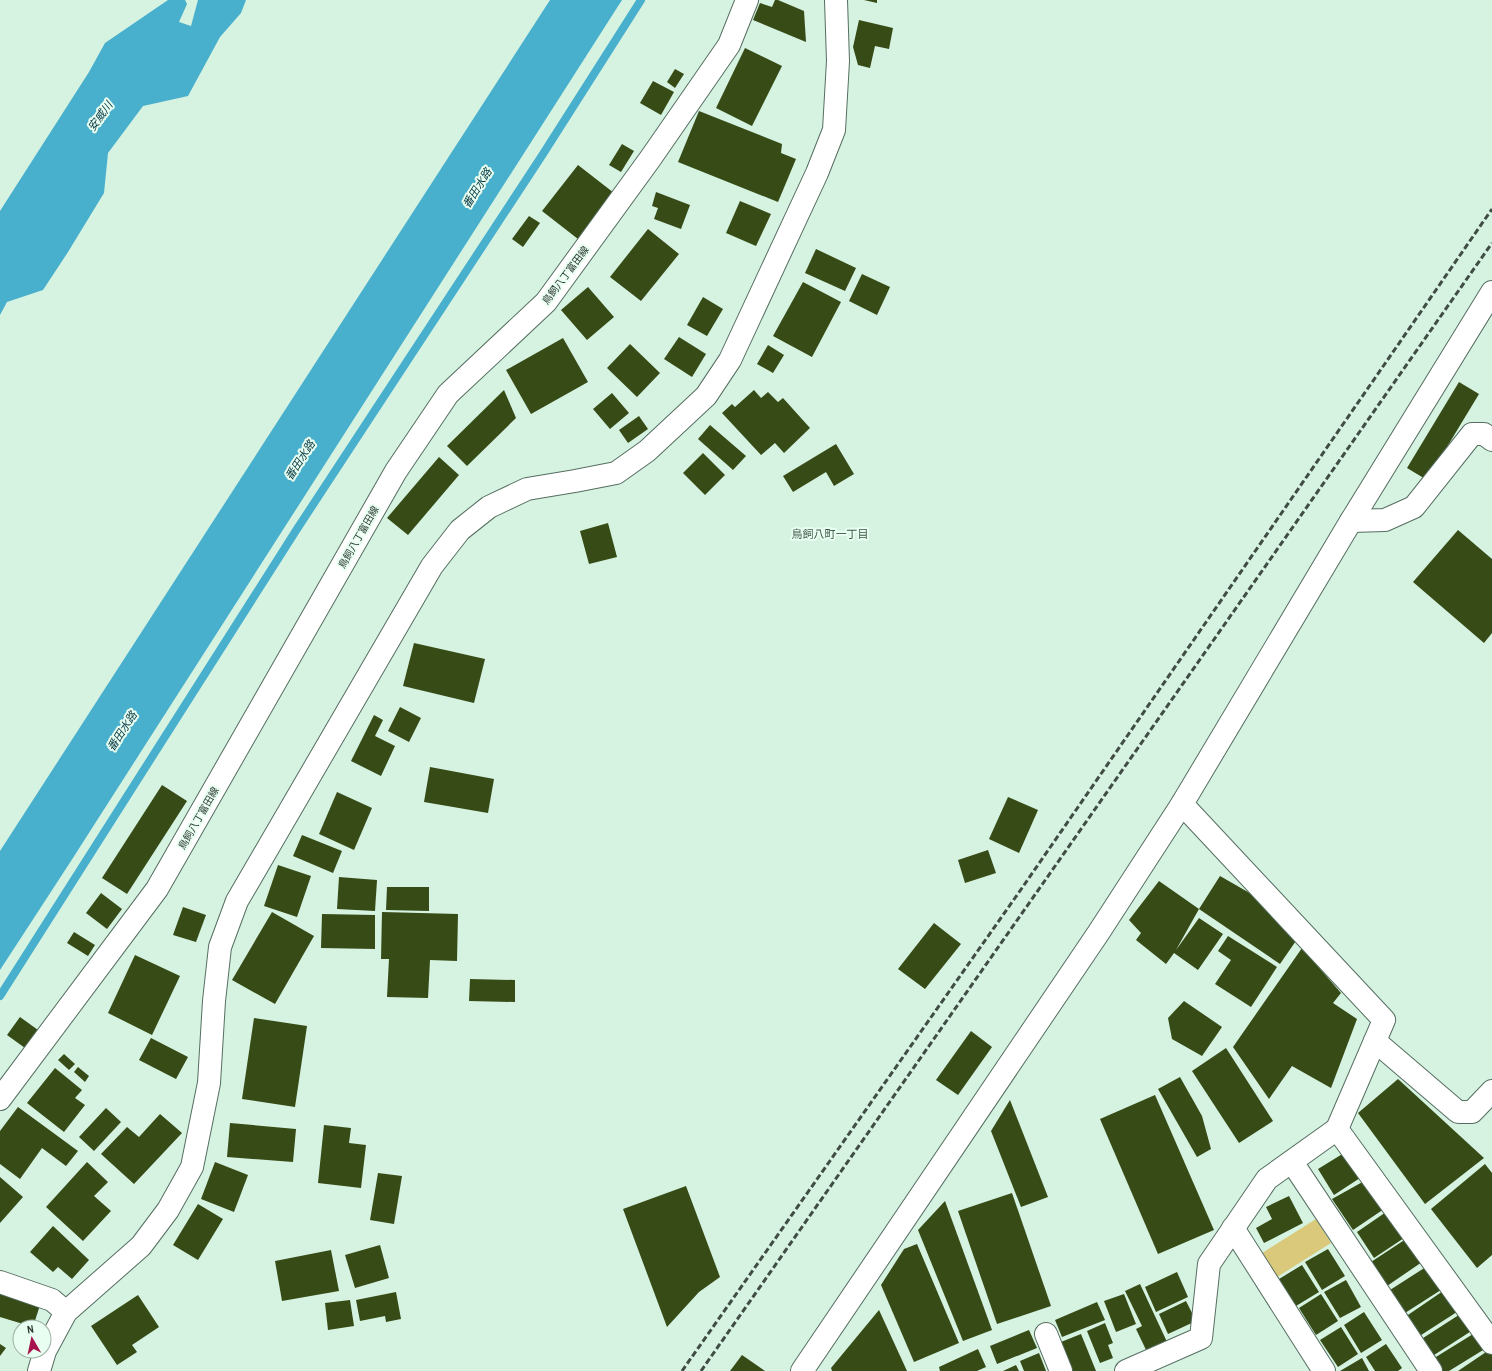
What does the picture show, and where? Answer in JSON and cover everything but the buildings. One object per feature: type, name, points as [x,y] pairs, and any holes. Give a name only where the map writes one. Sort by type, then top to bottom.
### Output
[{"type":"street","name":"鳥飼八丁富田線","points":[[0,1099],[157,889],[396,471],[448,394],[546,302],[650,159],[730,45],[747,0]]},
{"type":"street","points":[[39,1371],[45,1351],[66,1312],[141,1246],[168,1210],[192,1167],[209,1083],[214,1001],[220,947],[236,901],[432,566],[460,530],[489,507],[527,489],[616,473],[647,451],[706,396],[730,360],[818,173],[834,130],[838,61],[836,0]]},
{"type":"street","points":[[802,1371],[1095,939],[1182,804],[1351,521],[1492,292]]},
{"type":"street","points":[[1351,521],[1385,520],[1414,507],[1472,434],[1484,434],[1492,440]]},
{"type":"street","points":[[1126,1371],[1201,1338],[1209,1264],[1268,1179],[1337,1129],[1384,1020],[1182,804]]},
{"type":"street","points":[[1375,1041],[1458,1112],[1472,1112],[1492,1091]]},
{"type":"street","points":[[1337,1129],[1492,1343]]},
{"type":"street","points":[[1292,1162],[1431,1371]]},
{"type":"street","points":[[1233,1228],[1324,1371]]},
{"type":"street","points":[[0,1282],[52,1300],[66,1312]]},
{"type":"street","points":[[1046,1334],[1061,1371]]},
{"type":"shaded area","points":[[1316,1219],[1331,1243],[1274,1279],[1259,1255]]},
{"type":"water","name":"安威川","points":[[168,0],[185,0],[187,4],[179,22],[191,26],[198,0],[246,0],[241,13],[220,37],[188,96],[143,106],[108,153],[104,193],[43,290],[7,302],[0,315],[0,211],[89,72],[105,43]]},
{"type":"water","name":"番田水路","points":[[550,0],[622,0],[0,970],[0,851]]},
{"type":"waterway","points":[[0,996],[297,529],[543,154],[641,0]]},
{"type":"railway","points":[[682,1371],[1022,888],[1492,209]]},
{"type":"railway","points":[[701,1371],[1492,243]]},
{"type":"district","name":"鳥飼八町一丁目","points":[[830,534]]}]
